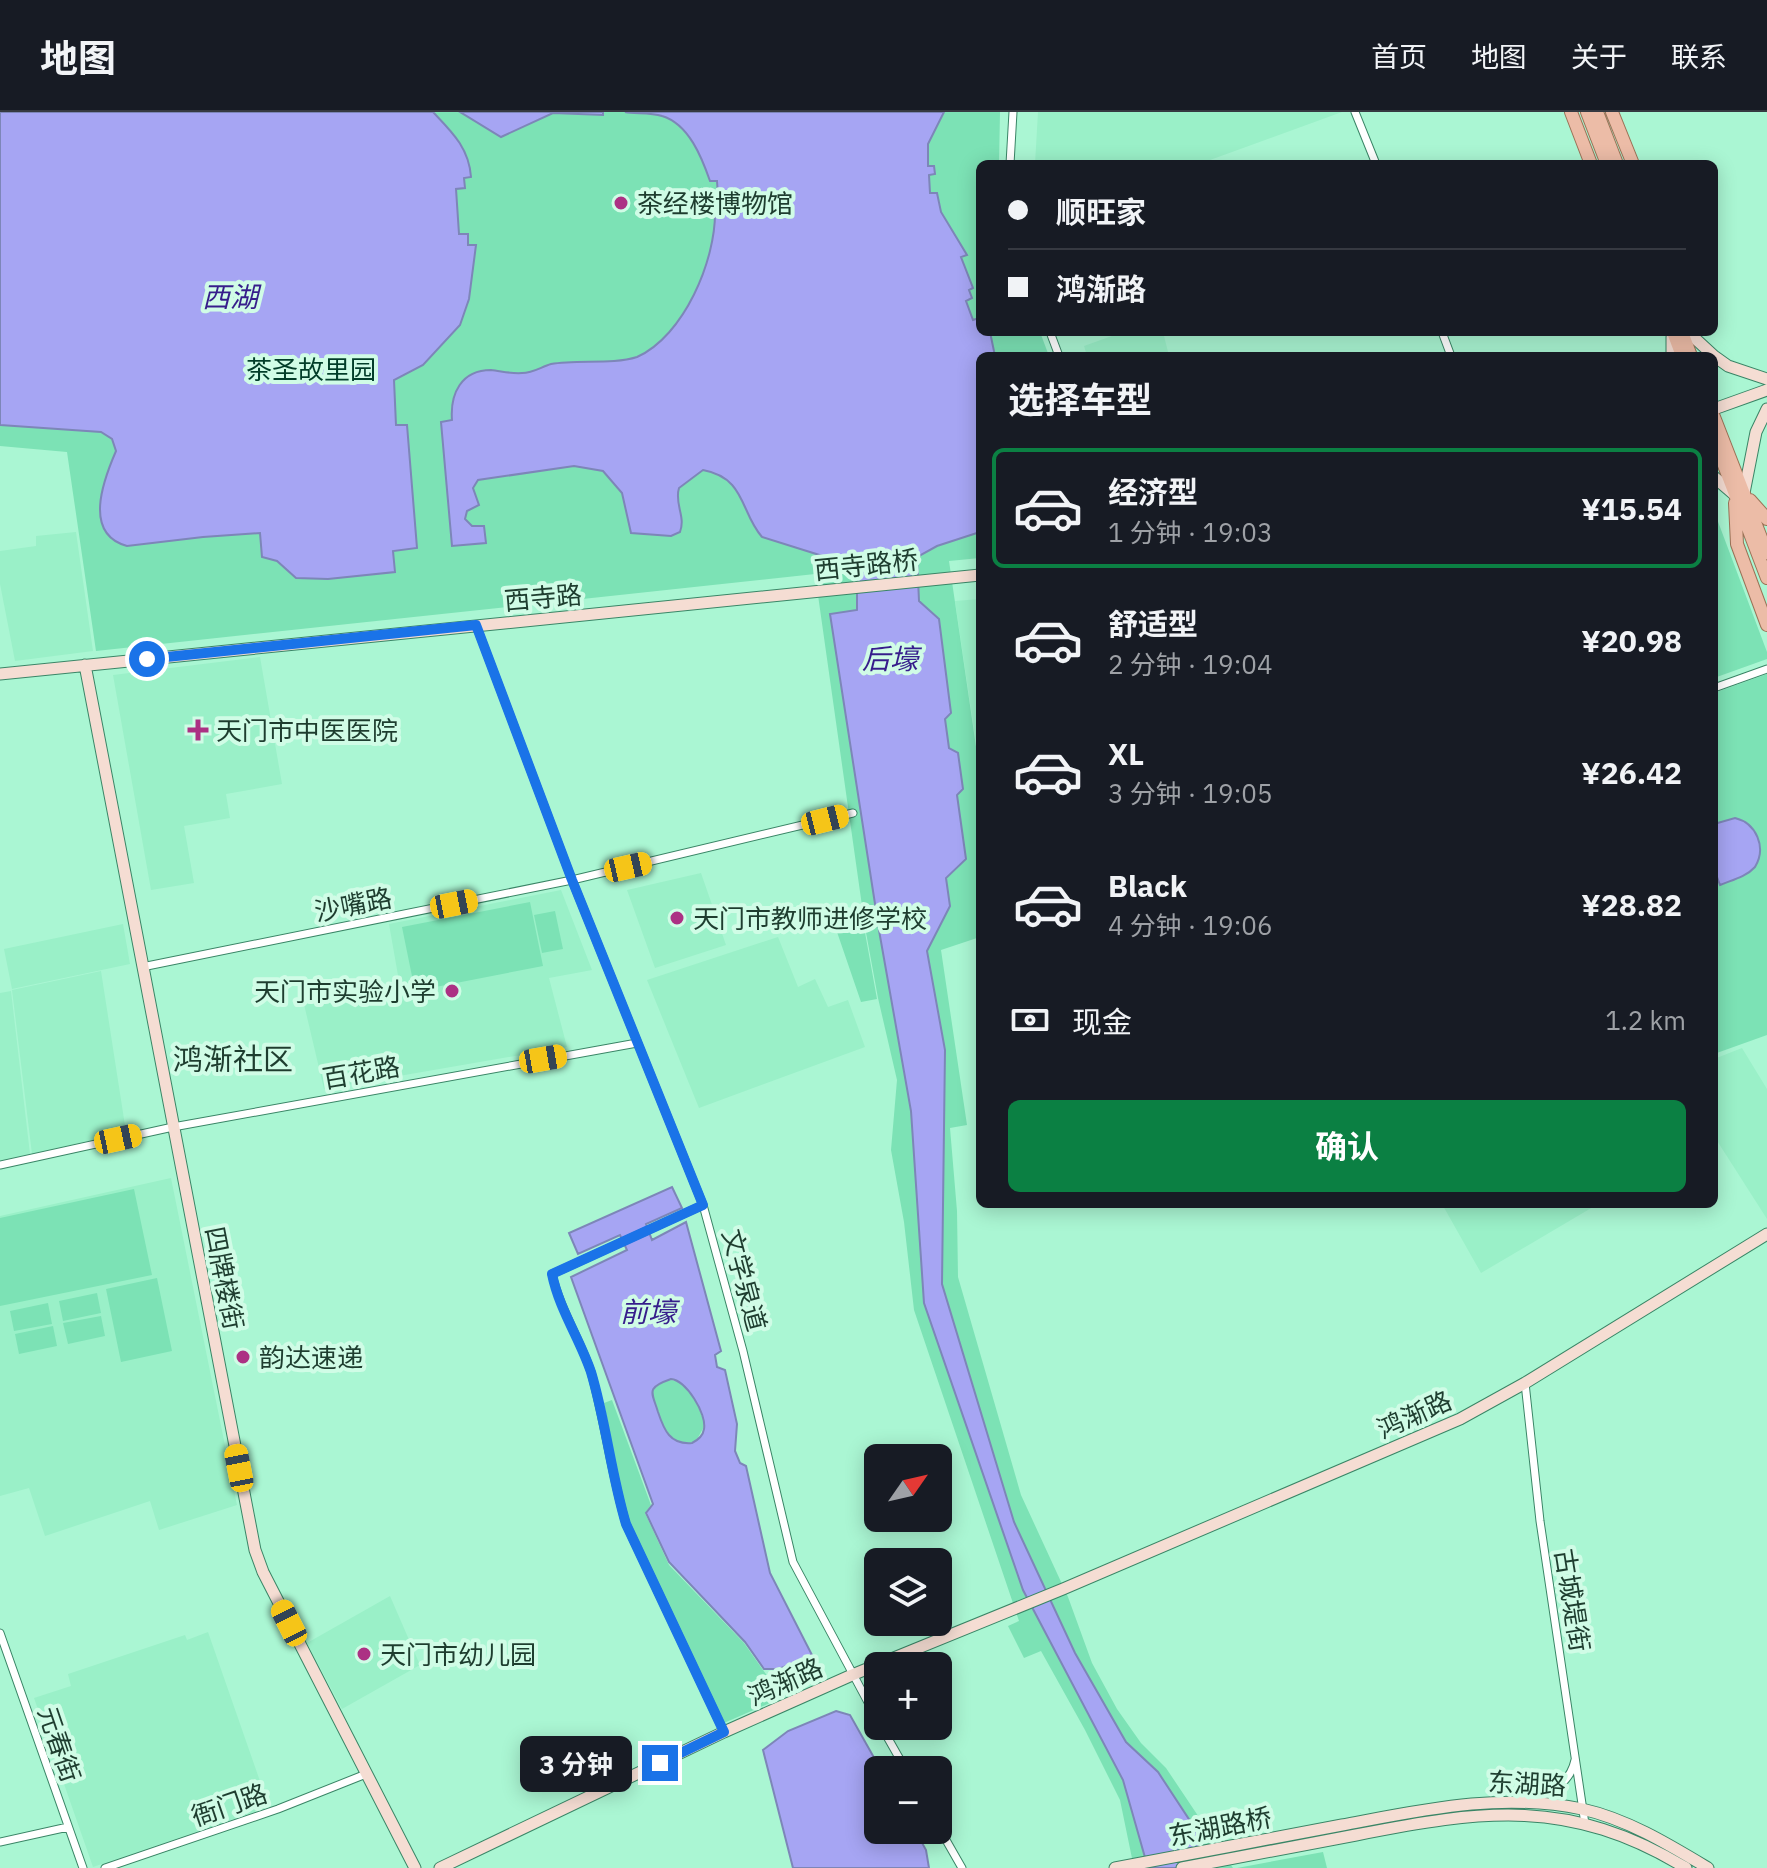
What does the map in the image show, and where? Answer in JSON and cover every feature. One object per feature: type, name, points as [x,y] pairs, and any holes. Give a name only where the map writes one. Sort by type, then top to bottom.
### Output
[{"type":"main road","points":[[1571,112],[1589,160]]},
{"type":"main road","points":[[1587,112],[1605,160]]},
{"type":"main road","points":[[1597,112],[1615,160]]},
{"type":"main road","points":[[1612,112],[1631,160]]},
{"type":"main road","points":[[1718,429],[1767,578]]},
{"type":"main road","points":[[1718,447],[1767,553]]},
{"type":"main road","points":[[1740,494],[1767,519]]},
{"type":"main road","points":[[1740,494],[1737,544],[1767,625]]},
{"type":"street","points":[[1010,160],[1013,112]]},
{"type":"street","points":[[1355,112],[1374,160]]},
{"type":"street","points":[[1690,336],[1709,352]]},
{"type":"street","points":[[1718,359],[1728,366],[1767,379]]},
{"type":"street","points":[[1718,408],[1767,390]]},
{"type":"street","points":[[1718,480],[1740,494],[1756,432],[1767,409]]},
{"type":"street","name":"西寺路桥","points":[[756,598],[976,575]]},
{"type":"street","name":"西寺路","points":[[0,674],[756,598]]},
{"type":"street","name":"文学泉道","points":[[476,625],[572,880],[703,1205],[743,1351],[793,1562],[864,1697]]},
{"type":"street","name":"四牌楼街","points":[[85,665],[258,1562],[415,1868]]},
{"type":"street","points":[[1718,687],[1767,669]]},
{"type":"street","name":"沙嘴路","points":[[142,967],[572,880],[853,813]]},
{"type":"street","name":"百花路","points":[[0,1165],[173,1127],[637,1043]]},
{"type":"street","points":[[703,1205],[552,1274],[557,1294],[591,1372],[626,1524],[724,1732]]},
{"type":"street","name":"鸿渐路","points":[[440,1868],[724,1732],[852,1675],[1056,1592],[1460,1419],[1525,1383],[1767,1234]]},
{"type":"street","name":"古城堤街","points":[[1525,1383],[1540,1521],[1585,1824]]},
{"type":"street","name":"元春街","points":[[0,1633],[83,1868]]},
{"type":"street","points":[[1517,1802],[1545,1794],[1566,1780],[1573,1767],[1575,1749]]},
{"type":"street","name":"衙门路","points":[[105,1868],[278,1809],[366,1774]]},
{"type":"street","name":"东湖路","points":[[1334,1832],[1450,1805],[1517,1802],[1584,1809],[1615,1819],[1657,1838],[1708,1868]]},
{"type":"street","name":"东湖路","points":[[1334,1832],[1469,1815],[1546,1817],[1585,1824],[1643,1845],[1686,1868]]},
{"type":"street","points":[[0,1842],[68,1827]]},
{"type":"street","name":"东湖路桥","points":[[1115,1868],[1334,1832]]},
{"type":"street","name":"东湖路桥","points":[[1182,1868],[1334,1832]]},
{"type":"street","points":[[948,1844],[962,1868]]},
{"type":"shaded area","points":[[1038,112],[1342,112],[1210,160],[1035,160]]},
{"type":"shaded area","points":[[1112,336],[1164,336],[1168,352],[1086,352],[1084,346]]},
{"type":"shaded area","points":[[76,532],[93,651],[15,661],[0,584],[0,551],[36,546],[36,536]]},
{"type":"shaded area","points":[[976,599],[976,744],[955,601]]},
{"type":"shaded area","name":"天门市中医医院","points":[[260,657],[282,784],[226,794],[230,818],[184,826],[194,883],[151,890],[113,675]]},
{"type":"shaded area","name":"天门市教师进修学校","points":[[701,873],[726,945],[655,968],[627,890]]},
{"type":"shaded area","name":"天门市实验小学","points":[[561,890],[592,970],[549,978],[567,1047],[324,1089],[303,1000],[399,981],[389,924]]},
{"type":"shaded area","points":[[123,924],[130,964],[12,989],[4,949]]},
{"type":"shaded area","points":[[778,937],[798,987],[815,979],[828,1007],[848,1000],[865,1047],[699,1108],[647,980]]},
{"type":"shaded area","points":[[101,971],[126,1132],[32,1154],[12,990]]},
{"type":"shaded area","points":[[11,991],[30,1154],[0,1161],[0,993]]},
{"type":"shaded area","points":[[1742,1048],[1767,1089],[1767,1219],[1718,1142],[1718,1057]]},
{"type":"shaded area","points":[[171,1178],[237,1505],[159,1530],[150,1501],[45,1536],[29,1488],[0,1496],[0,1216]]},
{"type":"shaded area","points":[[1444,1208],[1591,1208],[1481,1273]]},
{"type":"shaded area","name":"天门市幼儿园","points":[[390,1596],[420,1665],[342,1709],[307,1643]]},
{"type":"shaded area","points":[[208,1632],[269,1807],[93,1867],[34,1698],[71,1686],[68,1674],[185,1635],[187,1640]]},
{"type":"green space","name":"茶圣故里园","points":[[0,112],[1000,112],[999,160],[976,160],[976,336],[1042,336],[1048,352],[976,352],[976,558],[949,561],[976,747],[976,938],[941,950],[967,1125],[950,1128],[957,1211],[958,1277],[1021,1495],[1068,1597],[1092,1663],[1117,1709],[1141,1743],[1166,1768],[1233,1868],[1134,1868],[1120,1800],[1085,1730],[1041,1651],[1024,1658],[1008,1626],[1019,1621],[914,1310],[904,1222],[891,1150],[897,1080],[865,927],[815,574],[96,651],[67,452],[0,446]]},
{"type":"green space","points":[[1718,522],[1767,652],[1767,659],[1718,677]]},
{"type":"green space","points":[[1767,674],[1767,1035],[1718,1053],[1718,692]]},
{"type":"green space","points":[[530,902],[543,966],[415,991],[402,927]]},
{"type":"green space","points":[[555,911],[563,949],[542,953],[534,915]]},
{"type":"green space","points":[[864,927],[877,999],[861,1002],[837,932]]},
{"type":"green space","points":[[134,1189],[152,1275],[0,1306],[0,1218]]},
{"type":"green space","points":[[157,1278],[172,1351],[121,1362],[106,1289]]},
{"type":"green space","points":[[97,1293],[101,1313],[63,1321],[59,1301]]},
{"type":"green space","points":[[48,1303],[52,1324],[14,1331],[10,1311]]},
{"type":"green space","points":[[101,1316],[105,1336],[68,1344],[63,1323]]},
{"type":"green space","points":[[53,1326],[57,1346],[19,1354],[15,1334]]},
{"type":"green space","points":[[667,1380],[682,1384],[696,1402],[705,1425],[696,1441],[681,1443],[663,1425],[651,1392]]},
{"type":"green space","points":[[612,1400],[651,1505],[645,1513],[669,1565],[744,1643],[770,1680],[779,1699],[724,1723],[627,1519],[604,1403]]},
{"type":"green space","points":[[1323,1852],[1327,1868],[1237,1868]]},
{"type":"water","name":"西湖","points":[[0,112],[433,112],[447,127],[463,149],[470,167],[471,177],[464,178],[465,188],[456,189],[459,234],[468,234],[468,245],[476,245],[469,299],[460,325],[423,365],[394,380],[396,425],[407,425],[417,548],[393,551],[395,572],[328,579],[296,578],[277,561],[262,557],[260,533],[127,546],[113,540],[101,519],[102,491],[116,451],[112,439],[101,432],[0,425]]},
{"type":"water","points":[[460,112],[603,112],[603,115],[553,113],[501,137]]},
{"type":"water","name":"后壕","points":[[625,112],[944,112],[928,144],[928,166],[934,166],[935,174],[929,175],[930,193],[937,193],[941,212],[967,255],[961,257],[973,288],[969,290],[972,298],[966,301],[973,320],[976,319],[976,336],[991,336],[994,352],[976,352],[976,533],[937,546],[917,557],[919,601],[939,619],[951,713],[945,719],[949,748],[958,753],[963,789],[957,795],[966,859],[946,878],[950,906],[927,951],[945,1050],[942,1284],[1014,1522],[1075,1653],[1126,1742],[1158,1772],[1196,1830],[1204,1868],[1148,1868],[1123,1780],[1023,1590],[924,1303],[911,1111],[880,936],[830,614],[857,610],[857,577],[846,563],[837,563],[762,537],[735,488],[717,474],[703,470],[679,488],[680,532],[671,536],[631,533],[622,493],[603,471],[574,466],[478,480],[473,488],[479,505],[467,511],[465,519],[472,526],[484,526],[486,543],[452,546],[441,422],[452,420],[453,401],[465,379],[481,371],[526,373],[551,364],[637,357],[654,347],[669,332],[694,294],[710,252],[715,211],[719,210],[717,181],[710,181],[698,152],[680,126],[657,115]]},
{"type":"water","points":[[1735,818],[1749,825],[1757,837],[1760,852],[1755,867],[1739,878],[1720,885],[1718,880],[1718,823]]},
{"type":"water","name":"前壕","points":[[672,1187],[682,1208],[646,1224],[652,1240],[686,1222],[721,1351],[715,1355],[717,1367],[725,1370],[737,1424],[735,1451],[740,1463],[746,1466],[770,1573],[812,1655],[779,1669],[764,1669],[745,1642],[669,1562],[646,1513],[653,1504],[571,1277],[627,1250],[620,1235],[578,1254],[569,1233]],"holes":[[[671,1379],[689,1391],[704,1423],[700,1438],[692,1443],[678,1442],[669,1435],[652,1391],[657,1385]]]},
{"type":"water","points":[[836,1711],[850,1715],[873,1756],[864,1756],[864,1844],[923,1844],[929,1868],[793,1868],[763,1750],[788,1731]]},
{"type":"place","name":"茶经楼博物馆","points":[[621,203]]},
{"type":"place","name":"天门市中医医院","points":[[198,730]]},
{"type":"place","name":"天门市教师进修学校","points":[[677,918]]},
{"type":"place","name":"天门市实验小学","points":[[452,991]]},
{"type":"place","name":"韵达速递","points":[[243,1357]]},
{"type":"place","name":"天门市幼儿园","points":[[364,1654]]},
{"type":"district","name":"鸿渐社区","points":[[233,1058]]},
{"type":"route","points":[[147,659],[476,625],[572,880],[703,1205],[552,1274],[557,1294],[591,1372],[626,1524],[724,1732],[660,1763]]}]
